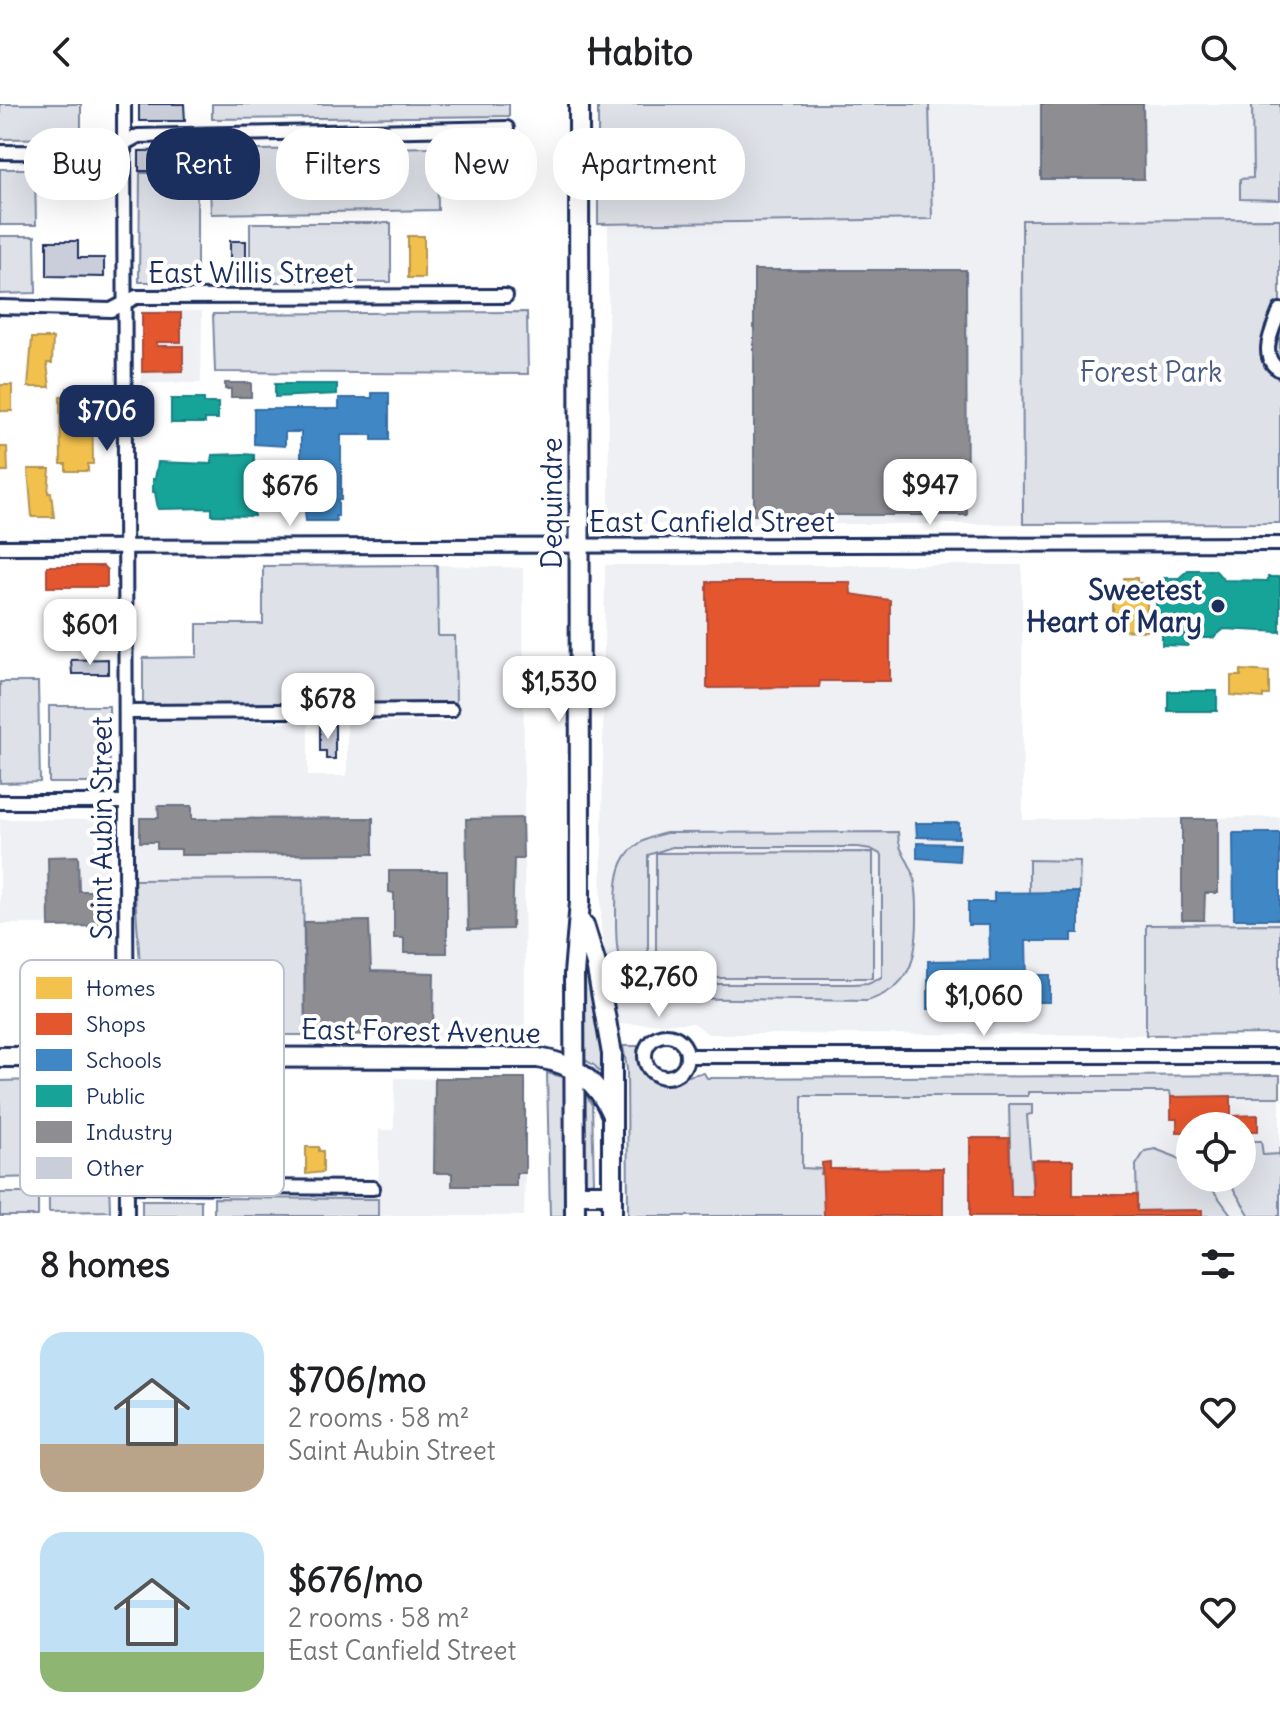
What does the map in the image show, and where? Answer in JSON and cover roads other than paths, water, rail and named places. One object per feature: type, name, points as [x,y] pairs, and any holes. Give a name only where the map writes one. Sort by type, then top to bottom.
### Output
[{"type":"street","name":"Saint Aubin Street","points":[[124,104],[125,128]]},
{"type":"street","name":"Dequindre","points":[[575,1216],[574,974],[580,902],[579,104]]},
{"type":"street","points":[[130,141],[138,136],[425,130]]},
{"type":"street","points":[[0,152],[24,152]]},
{"type":"street","name":"Saint Aubin Street","points":[[125,200],[127,960]]},
{"type":"street","name":"East Willis Street","points":[[0,307],[111,310],[136,297],[506,296]]},
{"type":"street","points":[[1280,310],[1268,341],[1268,355],[1274,367],[1280,370]]},
{"type":"street","name":"East Canfield Street","points":[[0,547],[1280,544]]},
{"type":"street","points":[[126,712],[451,710]]},
{"type":"street","points":[[0,802],[126,802]]},
{"type":"street","name":"Dequindre","points":[[580,902],[585,931],[596,964],[612,1054],[612,1216]]},
{"type":"street","points":[[687,1056],[1280,1056]]},
{"type":"street","name":"East Forest Avenue","points":[[284,1057],[515,1057],[559,1061],[575,1068],[595,1084],[612,1115]]},
{"type":"street","points":[[284,1187],[373,1188]]},
{"type":"street","points":[[575,1194],[612,1194]]},
{"type":"street","name":"Saint Aubin Street","points":[[127,1216],[128,1196]]},
{"type":"place","name":"Sweetest Heart of Mary","points":[[1218,606]]},
{"type":"park label","name":"Forest Park","points":[[1151,372]]}]
